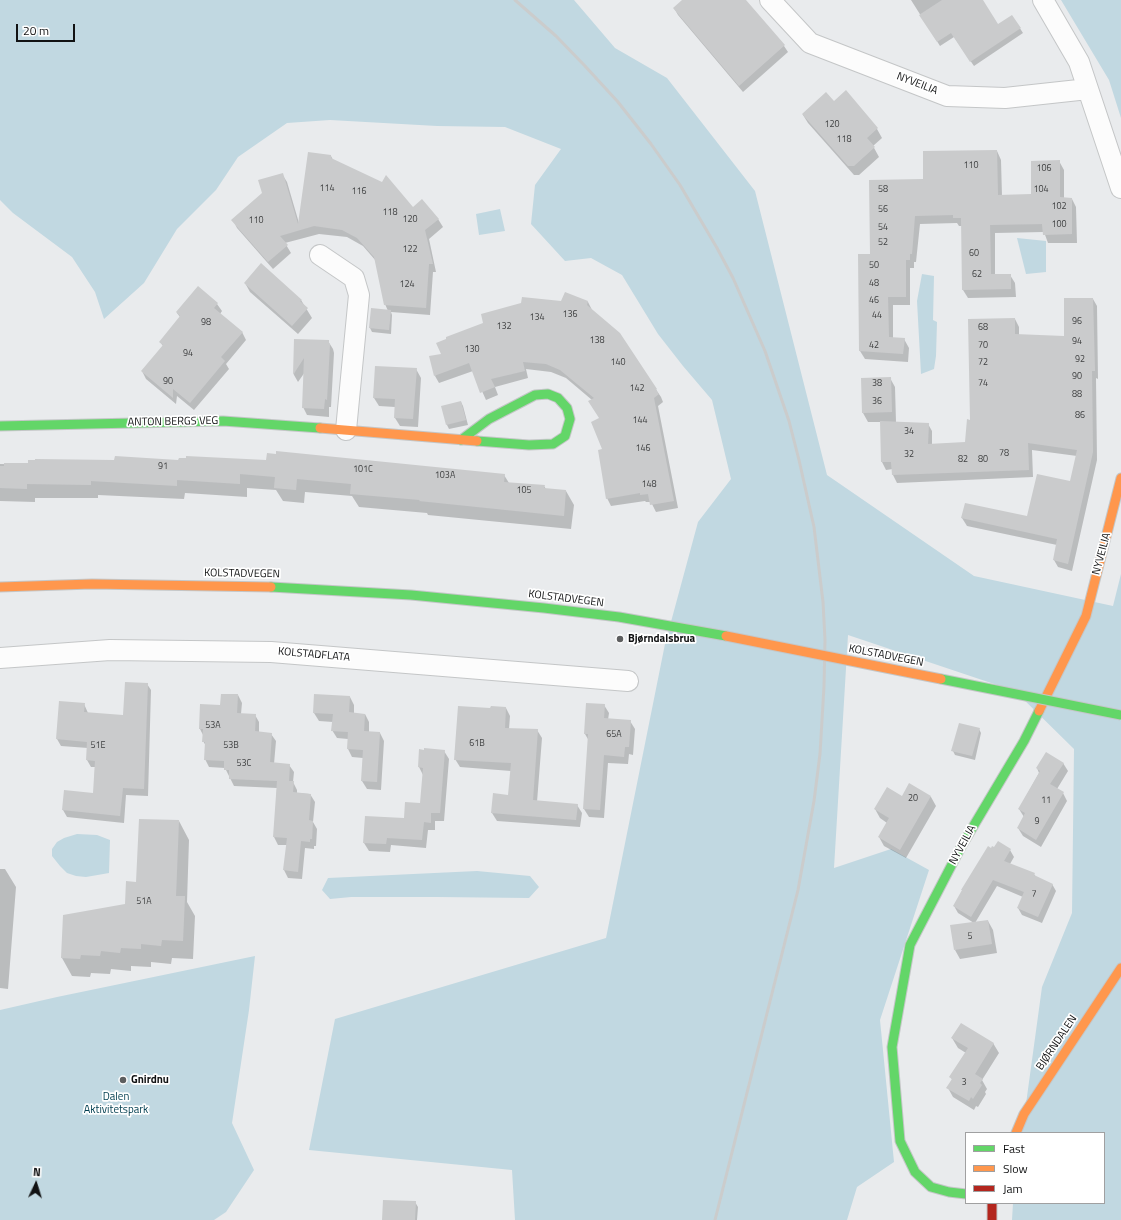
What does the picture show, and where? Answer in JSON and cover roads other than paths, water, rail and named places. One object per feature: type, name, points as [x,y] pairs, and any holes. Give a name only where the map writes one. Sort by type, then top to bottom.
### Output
[{"type":"street","name":"NYVEILIA","points":[[770,0],[810,43],[947,96],[1005,98],[1088,89]]},
{"type":"street","points":[[1043,0],[1079,62],[1121,188]]},
{"type":"street","points":[[320,255],[354,278],[359,295],[346,430]]},
{"type":"street","name":"ANTON BERGS VEG","points":[[0,426],[223,421],[346,430],[460,440],[529,445],[553,444],[565,436],[570,419],[568,408],[558,398],[548,394],[535,395],[489,419],[460,440]]},
{"type":"street","name":"NYVEILIA","points":[[965,1194],[949,1192],[931,1187],[914,1172],[900,1141],[892,1047],[910,945],[961,847],[1024,740],[1086,616],[1121,478]]},
{"type":"street","name":"KOLSTADVEGEN","points":[[0,587],[92,584],[290,588],[411,595],[544,608],[611,616],[726,636],[1121,715]]},
{"type":"street","name":"KOLSTADFLATA","points":[[0,658],[110,650],[271,652],[628,681]]},
{"type":"street","name":"BJØRNDALEN","points":[[1016,1132],[1024,1114],[1121,968]]},
{"type":"street","points":[[992,1204],[992,1220]]},
{"type":"railway","points":[[515,0],[556,36],[618,102],[651,144],[680,185],[717,248],[733,278],[765,351],[789,421],[814,527],[823,602],[825,640],[820,754],[814,801],[798,890],[715,1220]]},
{"type":"place","name":"Bjørndalsbrua","points":[[620,639]]},
{"type":"place","name":"Gnirdnu","points":[[123,1080]]},
{"type":"park label","name":"Dalen Aktivitetspark","points":[[116,1103]]}]
